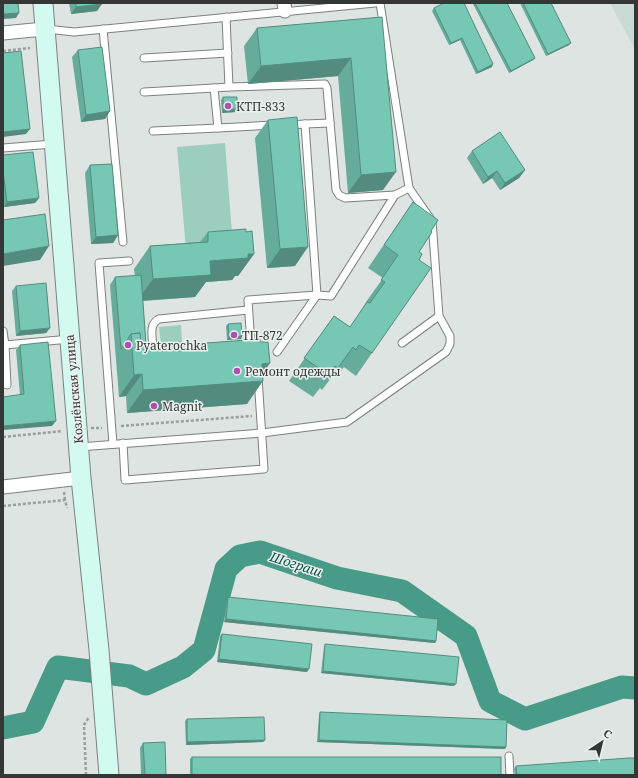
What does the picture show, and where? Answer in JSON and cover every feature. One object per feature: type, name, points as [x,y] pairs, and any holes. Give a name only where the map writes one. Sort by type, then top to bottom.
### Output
[{"type":"street","name":"Козлёнская улица","points":[[42,3],[81,478],[99,650],[98,714],[109,775]]},
{"type":"street","points":[[3,33],[44,29]]},
{"type":"street","points":[[3,487],[81,478]]},
{"type":"lane","points":[[44,29],[74,32],[226,17],[284,7],[375,3]]},
{"type":"lane","points":[[78,438],[113,444],[262,433],[347,422],[446,352],[450,344],[450,336],[439,316],[432,221],[409,188],[380,3]]},
{"type":"lane","points":[[226,17],[229,88]]},
{"type":"lane","points":[[103,29],[123,242]]},
{"type":"lane","points":[[144,58],[228,54]]},
{"type":"lane","points":[[144,92],[321,83],[327,88],[336,190],[339,195],[345,198],[395,196],[409,188]]},
{"type":"lane","points":[[214,88],[218,128]]},
{"type":"lane","points":[[153,131],[330,123]]},
{"type":"lane","points":[[277,352],[318,295],[304,124]]},
{"type":"lane","points":[[3,148],[54,144]]},
{"type":"lane","points":[[257,353],[247,345],[248,300],[318,295],[331,296],[395,196]]},
{"type":"lane","points":[[113,444],[99,263],[128,261]]},
{"type":"lane","points":[[162,352],[153,346],[152,327],[156,320],[248,310]]},
{"type":"lane","points":[[402,343],[439,316]]},
{"type":"lane","points":[[3,331],[7,385]]},
{"type":"lane","points":[[4,346],[70,339]]},
{"type":"lane","points":[[123,443],[126,480],[264,469],[258,368]]},
{"type":"lane","points":[[509,756],[510,775]]},
{"type":"path","points":[[3,51],[30,48]]},
{"type":"path","points":[[3,437],[78,438],[111,427],[261,416]]},
{"type":"path","points":[[3,506],[65,500],[68,513]]},
{"type":"path","points":[[86,775],[84,724],[98,714]]},
{"type":"shaded area","points":[[610,3],[635,3],[635,50]]},
{"type":"green space","points":[[225,143],[233,246],[186,249],[177,147]]},
{"type":"green space","points":[[181,325],[182,343],[161,345],[159,327]]},
{"type":"building","points":[[3,3],[18,3],[19,13],[3,14]]},
{"type":"building","points":[[76,3],[102,3],[102,4],[76,7]]},
{"type":"building","points":[[444,3],[464,3],[493,64],[478,72],[462,38],[451,43],[434,8]]},
{"type":"building","points":[[475,3],[507,3],[535,58],[511,71]]},
{"type":"building","points":[[523,3],[551,3],[571,43],[548,54]]},
{"type":"building","points":[[382,17],[396,172],[361,175],[351,58],[261,66],[257,28]]},
{"type":"building","points":[[102,47],[110,111],[86,115],[78,50]]},
{"type":"building","points":[[21,51],[30,129],[3,132],[3,53]]},
{"type":"building","name":"КТП-833","points":[[223,97],[237,97],[237,109],[223,110]]},
{"type":"building","points":[[297,117],[308,247],[280,249],[268,120]]},
{"type":"building","points":[[500,132],[525,170],[505,183],[497,171],[488,177],[472,151]]},
{"type":"building","points":[[33,152],[39,198],[7,202],[3,171],[3,155]]},
{"type":"building","points":[[112,164],[118,235],[96,237],[90,165]]},
{"type":"building","points":[[413,202],[438,220],[419,252],[422,254],[419,260],[431,268],[372,353],[359,345],[356,350],[353,347],[338,368],[335,366],[329,375],[304,358],[334,316],[350,327],[367,302],[370,303],[385,282],[381,280],[398,255],[384,245]]},
{"type":"building","points":[[45,214],[49,246],[3,254],[3,220]]},
{"type":"building","points":[[246,229],[246,232],[252,231],[254,254],[248,254],[248,258],[210,261],[211,275],[153,279],[150,246],[208,242],[208,232]]},
{"type":"building","points":[[141,275],[146,344],[141,344],[140,333],[131,334],[121,349],[115,277]]},
{"type":"building","points":[[46,283],[50,328],[20,331],[16,286]]},
{"type":"building","name":"ТП-872","points":[[241,323],[242,336],[229,337],[228,324]]},
{"type":"building","points":[[140,333],[141,344],[166,342],[167,346],[260,339],[260,342],[268,342],[270,363],[262,364],[263,381],[143,390],[142,374],[134,375],[131,334]]},
{"type":"building","points":[[48,342],[56,421],[3,426],[3,397],[24,394],[20,345]]},
{"type":"building","points":[[228,597],[438,619],[436,641],[226,619]]},
{"type":"building","points":[[222,634],[312,644],[309,669],[219,659]]},
{"type":"building","points":[[325,644],[459,657],[456,684],[323,671]]},
{"type":"building","points":[[320,712],[507,720],[506,747],[319,740]]},
{"type":"building","points":[[264,717],[265,740],[187,742],[187,719]]},
{"type":"building","points":[[165,742],[166,775],[145,775],[143,743]]},
{"type":"building","points":[[192,757],[501,757],[501,775],[192,775]]},
{"type":"building","points":[[635,758],[635,775],[517,775],[516,766]]},
{"type":"waterway","name":"Шограш","points":[[3,728],[33,722],[58,667],[129,676],[146,684],[183,667],[204,650],[226,569],[240,556],[260,552],[337,578],[402,591],[466,636],[490,701],[525,719],[622,687],[635,688]]},
{"type":"place","name":"КТП-833","points":[[228,106]]},
{"type":"place","name":"ТП-872","points":[[234,335]]},
{"type":"place","name":"Pyaterochka","points":[[128,345]]},
{"type":"place","name":"Ремонт одежды","points":[[237,371]]},
{"type":"place","name":"Magnit","points":[[154,406]]}]
